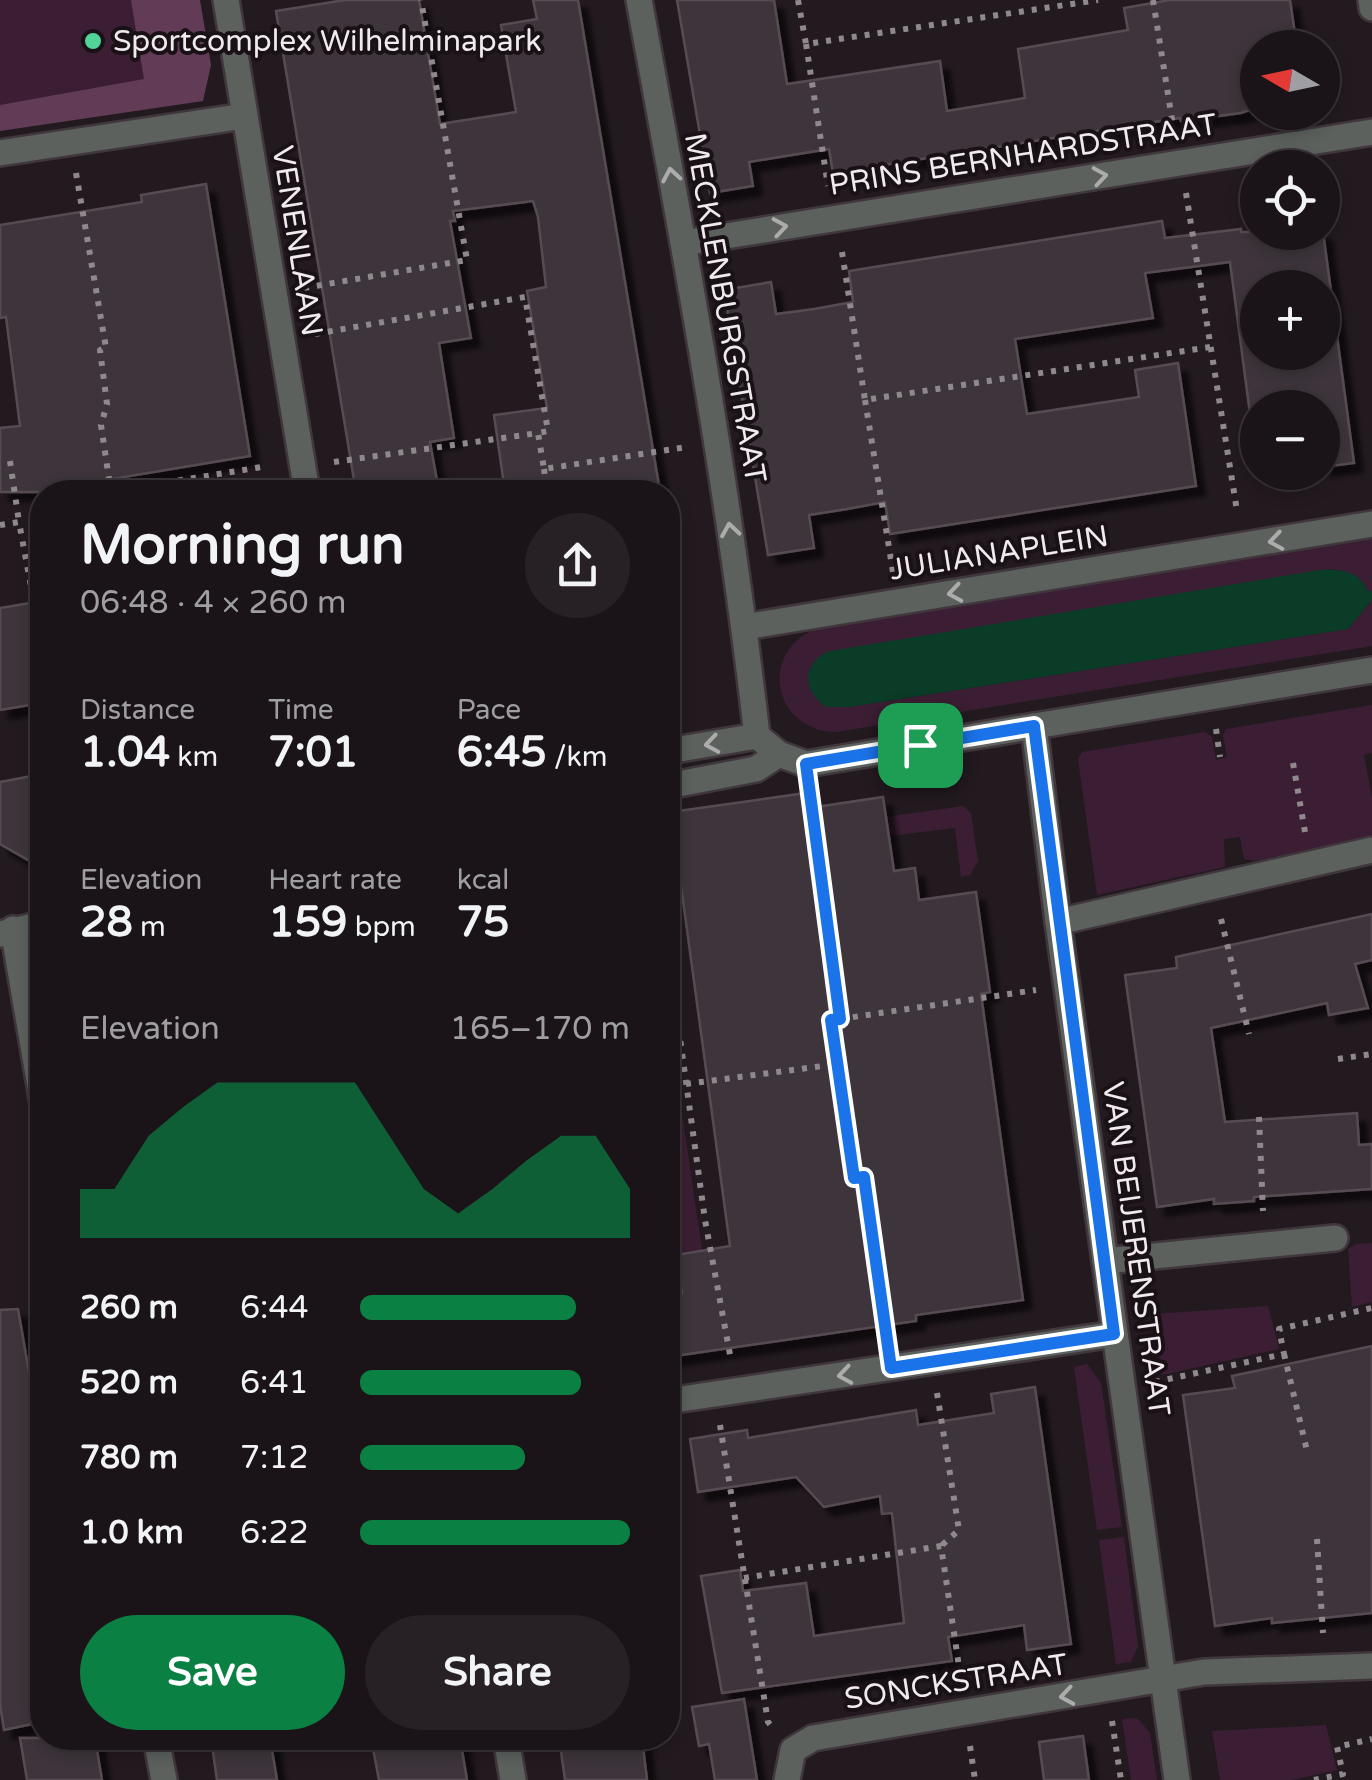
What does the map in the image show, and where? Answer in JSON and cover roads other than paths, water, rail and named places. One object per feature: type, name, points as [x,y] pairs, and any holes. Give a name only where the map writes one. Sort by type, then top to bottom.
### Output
[{"type":"street","name":"VENENLAAN","points":[[226,0],[304,473]]},
{"type":"street","name":"MECKLENBURGSTRAAT","points":[[639,0],[683,243],[744,626]]},
{"type":"street","points":[[1371,0],[1372,8]]},
{"type":"street","points":[[0,153],[244,116]]},
{"type":"street","name":"PRINS BERNHARDSTRAAT","points":[[683,243],[1372,132]]},
{"type":"street","name":"JULIANAPLEIN","points":[[744,626],[1372,524]]},
{"type":"street","points":[[744,626],[757,736],[778,754],[806,764],[1372,670]]},
{"type":"street","name":"VAN BEIJERENSTRAAT","points":[[1034,726],[1177,1780]]},
{"type":"street","points":[[680,749],[757,736]]},
{"type":"street","points":[[680,784],[756,769],[778,754]]},
{"type":"street","points":[[1058,922],[1372,850]]},
{"type":"street","points":[[6,932],[30,1043]]},
{"type":"street","points":[[1105,1260],[1335,1238]]},
{"type":"street","points":[[680,1399],[1114,1334]]},
{"type":"street","name":"SONCKSTRAAT","points":[[786,1780],[793,1750],[813,1738],[1204,1672],[1372,1666]]},
{"type":"street","points":[[158,1750],[164,1780]]},
{"type":"street","points":[[508,1750],[513,1780]]},
{"type":"place","name":"Sportcomplex Wilhelminapark","points":[[93,41]]}]
